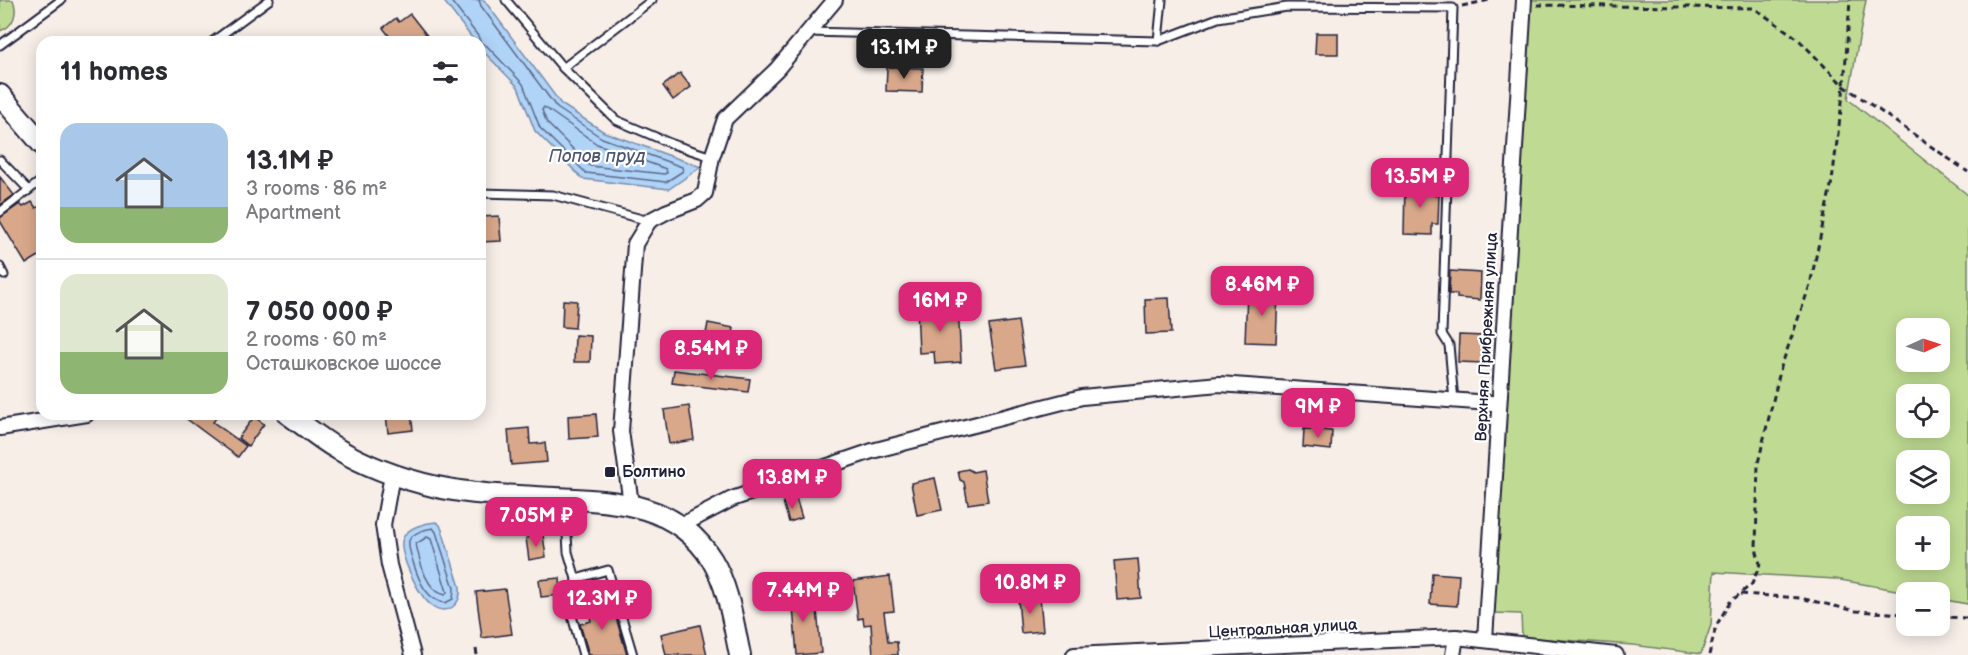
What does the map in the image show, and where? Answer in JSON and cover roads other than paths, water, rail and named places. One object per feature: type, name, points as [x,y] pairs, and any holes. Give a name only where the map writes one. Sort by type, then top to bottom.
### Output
[{"type":"main road","points":[[2,103],[36,138]]},
{"type":"main road","points":[[296,420],[336,448],[392,475],[439,488],[488,494],[597,499],[632,504],[657,513],[680,526],[700,542],[713,561],[722,580],[740,655]]},
{"type":"street","points":[[632,504],[621,431],[635,244],[650,221],[697,200],[705,193],[712,157],[725,119],[777,69],[835,0]]},
{"type":"street","name":"Верхняя Прибрежняя улица","points":[[1485,640],[1524,2]]},
{"type":"street","points":[[680,526],[732,499],[872,451],[1082,397],[1220,384],[1491,403]]},
{"type":"street","points":[[0,428],[50,420]]},
{"type":"street","points":[[392,475],[383,525],[389,565],[413,655]]},
{"type":"street","points":[[1453,655],[1456,637]]},
{"type":"street","name":"Центральная улица","points":[[1074,655],[1456,637],[1616,655]]},
{"type":"lane","points":[[0,45],[61,0]]},
{"type":"lane","points":[[220,36],[269,0]]},
{"type":"lane","points":[[506,0],[563,68],[616,120],[672,144],[712,157]]},
{"type":"lane","points":[[563,68],[652,0]]},
{"type":"lane","points":[[1158,41],[1162,0]]},
{"type":"lane","points":[[807,32],[1158,41],[1218,18],[1287,7],[1453,8],[1442,334],[1449,345],[1454,401]]},
{"type":"lane","points":[[0,160],[29,190]]},
{"type":"lane","points":[[0,212],[36,186]]},
{"type":"lane","points":[[486,193],[553,195],[650,221]]},
{"type":"lane","points":[[0,267],[4,275]]},
{"type":"lane","points":[[564,498],[568,552],[576,579],[572,616],[583,655]]},
{"type":"lane","points":[[576,579],[608,570],[633,655]]},
{"type":"water","name":"Попов пруд","points":[[443,0],[484,0],[561,104],[604,132],[701,167],[669,189],[583,179],[535,131],[518,87],[486,54],[486,36],[470,36]]},
{"type":"water","points":[[436,522],[442,530],[460,587],[456,604],[443,610],[431,605],[421,593],[406,563],[402,545],[405,534],[413,528]]},
{"type":"place","name":"Болтино","points":[[610,472]]}]
